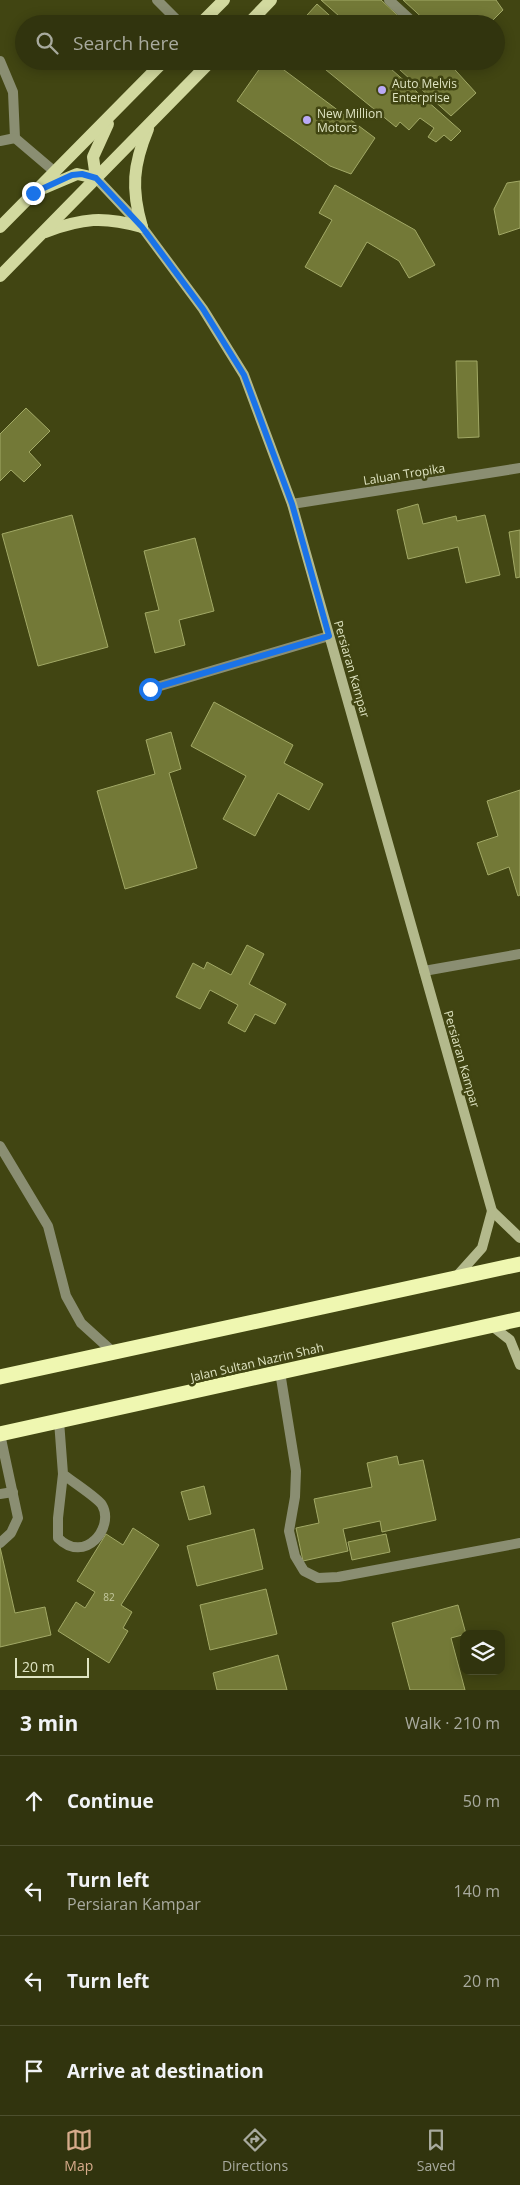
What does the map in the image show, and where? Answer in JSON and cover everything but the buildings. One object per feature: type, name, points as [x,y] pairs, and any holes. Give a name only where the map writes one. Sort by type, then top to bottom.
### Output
[{"type":"highway","points":[[0,1377],[520,1264]]},
{"type":"highway","name":"Jalan Sultan Nazrin Shah","points":[[0,1434],[520,1319]]},
{"type":"main road","points":[[209,15],[224,0]]},
{"type":"main road","points":[[257,15],[271,0]]},
{"type":"main road","points":[[0,227],[155,70]]},
{"type":"main road","points":[[0,276],[202,70]]},
{"type":"main road","points":[[96,178],[92,163],[94,151],[119,107]]},
{"type":"main road","points":[[42,234],[90,219],[110,219],[142,227],[136,205],[134,182],[138,157],[151,122]]},
{"type":"main road","points":[[33,193],[72,175],[82,174],[96,178]]},
{"type":"street","points":[[156,0],[172,15]]},
{"type":"street","points":[[390,0],[406,15]]},
{"type":"street","points":[[0,61],[13,92],[15,138],[55,172]]},
{"type":"street","points":[[0,140],[15,138]]},
{"type":"street","name":"Persiaran Kampar","points":[[96,178],[142,227],[203,309],[244,375],[292,504],[492,1211]]},
{"type":"street","name":"Laluan Tropika","points":[[292,504],[520,468]]},
{"type":"street","points":[[150,689],[329,636]]},
{"type":"street","points":[[424,970],[520,954]]},
{"type":"street","points":[[0,1146],[48,1226],[66,1296],[81,1323],[113,1352]]},
{"type":"street","points":[[456,1277],[482,1248],[492,1211],[520,1238]]},
{"type":"street","points":[[492,1325],[510,1340],[520,1366]]},
{"type":"street","points":[[280,1372],[296,1471],[295,1497],[289,1531],[295,1556],[304,1571],[318,1578],[338,1577],[520,1542]]},
{"type":"street","points":[[59,1421],[63,1474],[58,1518],[58,1538],[72,1548],[83,1549],[96,1540],[104,1525],[106,1514],[101,1504],[63,1474]]},
{"type":"street","points":[[0,1434],[18,1518],[11,1533],[0,1543]]},
{"type":"street","points":[[0,1494],[13,1492]]},
{"type":"place","name":"Auto Melvis Enterprise","points":[[382,90]]},
{"type":"place","name":"New Million Motors","points":[[307,120]]},
{"type":"route","points":[[33,193],[72,175],[82,174],[96,178],[142,227],[203,309],[244,375],[292,504],[329,636],[150,689]]}]
